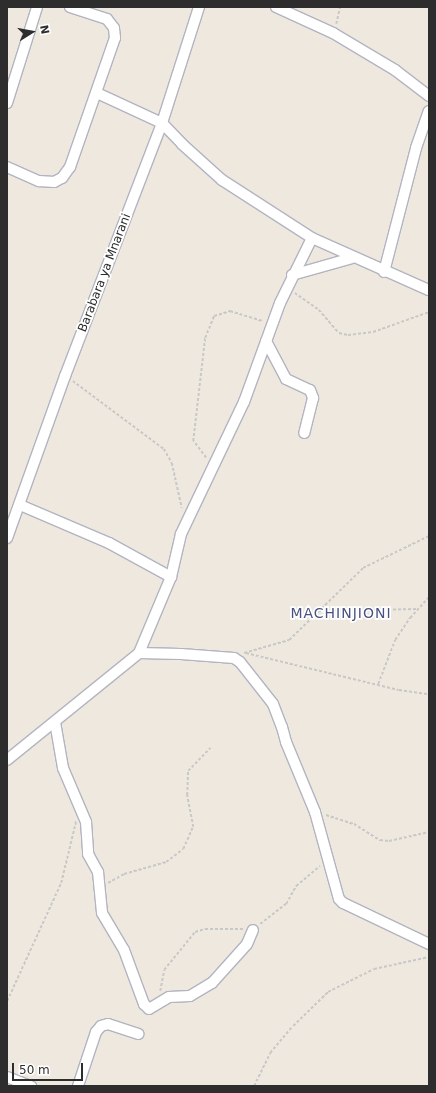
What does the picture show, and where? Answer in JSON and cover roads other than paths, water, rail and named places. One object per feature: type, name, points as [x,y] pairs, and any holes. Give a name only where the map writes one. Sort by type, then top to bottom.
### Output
[{"type":"street","points":[[7,103],[37,7]]},
{"type":"street","points":[[7,168],[40,181],[54,182],[62,178],[70,167],[115,38],[114,28],[107,19],[70,7]]},
{"type":"street","name":"Barabara ya Mnarani","points":[[7,538],[65,376],[162,123],[199,7]]},
{"type":"street","points":[[276,7],[333,33],[396,70],[429,96]]},
{"type":"street","points":[[97,93],[162,123],[182,144],[222,180],[312,238],[352,258],[429,290]]},
{"type":"street","points":[[384,272],[416,148],[429,111]]},
{"type":"street","points":[[7,760],[139,653],[171,577],[181,534],[244,402],[292,275],[312,238]]},
{"type":"street","points":[[292,275],[352,258]]},
{"type":"street","points":[[266,341],[286,379],[310,390],[313,398],[304,433]]},
{"type":"street","points":[[20,505],[109,543],[171,577]]},
{"type":"street","points":[[139,653],[234,658],[247,670],[272,704],[315,812],[339,899],[343,903],[429,944]]},
{"type":"street","points":[[55,722],[63,768],[82,809],[86,822],[88,854],[98,872],[102,913],[124,950],[144,1004],[149,1009],[169,997],[190,996],[212,983],[247,944],[253,930]]},
{"type":"street","points":[[78,1086],[96,1032],[101,1026],[108,1024],[138,1034]]},
{"type":"street","points":[[7,1077],[31,1086]]},
{"type":"district","name":"MACHINJIONI","points":[[341,613]]}]
